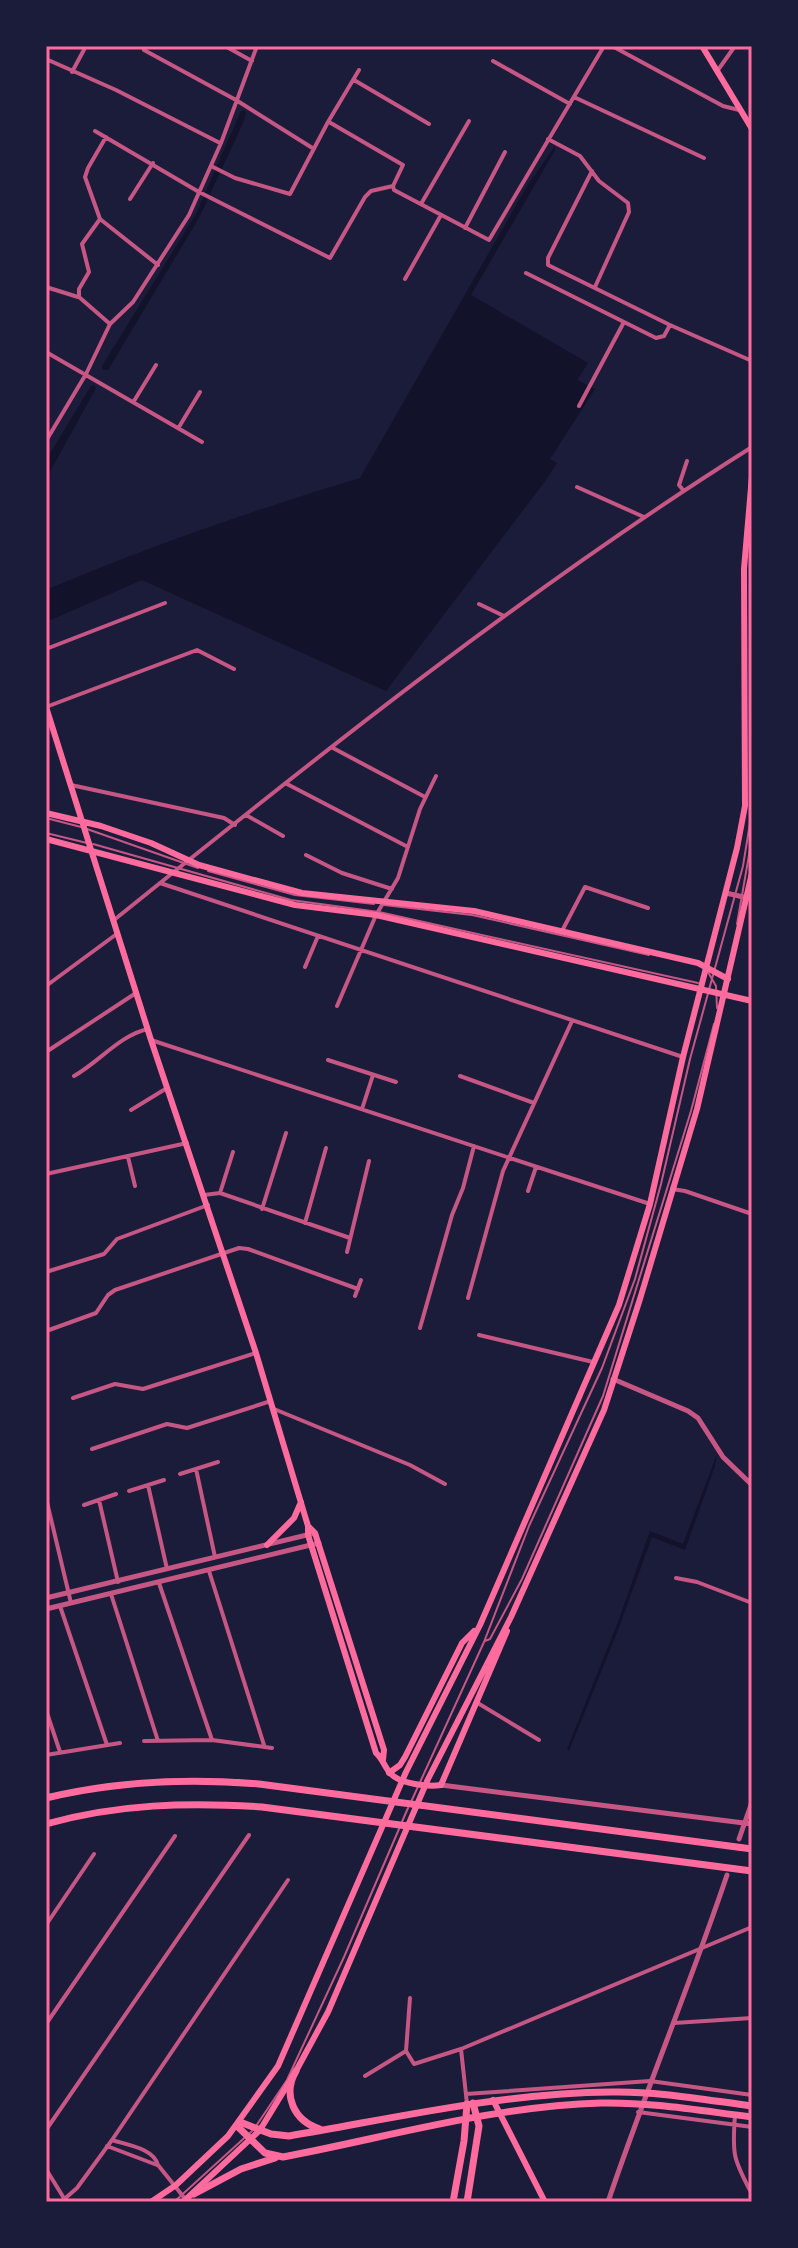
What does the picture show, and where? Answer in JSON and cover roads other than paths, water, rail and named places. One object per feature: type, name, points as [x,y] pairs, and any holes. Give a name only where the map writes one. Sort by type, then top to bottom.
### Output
[{"type":"highway","points":[[46,1798],[148,1781],[259,1784],[752,1849]]},
{"type":"highway","points":[[46,1824],[120,1808],[228,1804],[752,1871]]},
{"type":"highway","points":[[296,2071],[290,2089],[293,2108],[309,2125],[326,2130]]},
{"type":"highway","points":[[238,2124],[283,2136],[493,2100],[583,2093],[645,2093],[752,2106]]},
{"type":"highway","points":[[187,2198],[241,2169],[283,2157],[500,2113],[600,2103],[642,2103],[752,2117]]},
{"type":"highway","points":[[467,2202],[479,2118],[470,2104]]},
{"type":"highway","points":[[453,2202],[470,2104]]},
{"type":"highway","points":[[238,2124],[265,2153],[283,2157]]},
{"type":"main road","points":[[702,46],[752,129]]},
{"type":"main road","points":[[187,2198],[258,2129],[296,2071],[328,2012],[399,1834],[425,1778],[511,1617],[604,1410],[697,1109],[712,992],[707,969],[745,806],[744,569],[752,476]]},
{"type":"main road","points":[[46,707],[151,1040],[256,1353],[376,1753],[389,1773],[420,1784],[441,1785],[505,1638],[511,1617]]},
{"type":"main road","points":[[46,815],[151,843],[186,863],[302,893],[474,911],[698,963],[726,978]]},
{"type":"main road","points":[[46,836],[295,905],[378,914],[752,1001]]},
{"type":"main road","points":[[151,2202],[176,2185],[238,2124],[284,2055],[406,1772],[480,1625],[619,1305],[650,1204],[683,1057],[712,992],[726,978],[752,873]]},
{"type":"main road","points":[[267,1545],[294,1518],[301,1502]]},
{"type":"main road","points":[[389,1773],[405,1757],[462,1643],[480,1625]]},
{"type":"main road","points":[[493,2100],[545,2202]]},
{"type":"street","points":[[72,72],[86,46]]},
{"type":"street","points":[[225,46],[252,61]]},
{"type":"street","points":[[46,441],[86,374],[110,324],[133,302],[189,215],[221,143],[257,46]]},
{"type":"street","points":[[393,186],[394,190],[489,240],[604,46]]},
{"type":"street","points":[[612,46],[723,106],[741,111]]},
{"type":"street","points":[[717,71],[735,46]]},
{"type":"street","points":[[144,50],[236,100],[314,149]]},
{"type":"street","points":[[46,59],[221,143]]},
{"type":"street","points":[[493,61],[570,104]]},
{"type":"street","points":[[211,166],[235,178],[290,194],[359,70]]},
{"type":"street","points":[[354,80],[429,124]]},
{"type":"street","points":[[574,97],[704,158]]},
{"type":"street","points":[[421,204],[469,121]]},
{"type":"street","points":[[328,122],[403,165],[393,186]]},
{"type":"street","points":[[95,131],[199,192],[330,258],[365,197],[371,191],[393,186]]},
{"type":"street","points":[[106,137],[85,177],[100,219],[158,265]]},
{"type":"street","points":[[548,139],[580,156],[599,181],[628,203],[629,212],[595,287]]},
{"type":"street","points":[[465,228],[505,152]]},
{"type":"street","points":[[130,199],[153,163]]},
{"type":"street","points":[[592,171],[548,265],[752,361]]},
{"type":"street","points":[[405,279],[441,214]]},
{"type":"street","points":[[79,297],[79,289],[89,272],[82,244],[100,219]]},
{"type":"street","points":[[526,273],[656,338],[664,336],[670,325]]},
{"type":"street","points":[[46,287],[79,297],[110,324]]},
{"type":"street","points":[[579,406],[624,322]]},
{"type":"street","points":[[46,352],[202,442]]},
{"type":"street","points":[[133,402],[156,365]]},
{"type":"street","points":[[179,427],[200,392]]},
{"type":"street","points":[[114,920],[504,616],[683,490],[752,447]]},
{"type":"street","points":[[683,490],[679,485],[680,476],[687,461]]},
{"type":"street","points":[[577,487],[645,517]]},
{"type":"street","points":[[46,649],[165,603]]},
{"type":"street","points":[[479,604],[504,616]]},
{"type":"street","points":[[46,707],[192,651],[234,669]]},
{"type":"street","points":[[333,748],[425,797]]},
{"type":"street","points":[[337,1006],[392,889],[425,797],[436,776]]},
{"type":"street","points":[[287,784],[408,847]]},
{"type":"street","points":[[71,785],[224,818],[235,825]]},
{"type":"street","points":[[246,815],[283,836]]},
{"type":"street","points":[[306,855],[342,873],[392,889]]},
{"type":"street","points":[[160,883],[683,1057]]},
{"type":"street","points":[[562,931],[585,887],[648,908]]},
{"type":"street","points":[[726,893],[744,898]]},
{"type":"street","points":[[46,986],[118,933]]},
{"type":"street","points":[[305,967],[318,936]]},
{"type":"street","points":[[46,1052],[136,993]]},
{"type":"street","points":[[468,1298],[509,1157],[572,1021]]},
{"type":"street","points":[[74,1076],[127,1037],[148,1029]]},
{"type":"street","points":[[151,1040],[650,1204]]},
{"type":"street","points":[[328,1060],[396,1082]]},
{"type":"street","points":[[362,1109],[373,1075]]},
{"type":"street","points":[[460,1076],[534,1103]]},
{"type":"street","points":[[131,1110],[167,1088]]},
{"type":"street","points":[[262,1209],[286,1133]]},
{"type":"street","points":[[46,1174],[187,1143]]},
{"type":"street","points":[[420,1328],[474,1146]]},
{"type":"street","points":[[305,1223],[326,1148]]},
{"type":"street","points":[[220,1193],[233,1152]]},
{"type":"street","points":[[128,1157],[135,1186]]},
{"type":"street","points":[[347,1252],[369,1161]]},
{"type":"street","points":[[528,1191],[536,1166]]},
{"type":"street","points":[[672,1189],[752,1214]]},
{"type":"street","points":[[204,1195],[220,1193],[350,1238]]},
{"type":"street","points":[[46,1272],[104,1254],[117,1239],[208,1205]]},
{"type":"street","points":[[49,1330],[96,1313],[115,1290],[239,1248],[358,1289]]},
{"type":"street","points":[[355,1296],[361,1280]]},
{"type":"street","points":[[479,1335],[596,1363]]},
{"type":"street","points":[[73,1398],[115,1384],[143,1389],[256,1353]]},
{"type":"street","points":[[613,1379],[698,1418],[723,1457],[752,1485]]},
{"type":"street","points":[[92,1449],[167,1424],[187,1428],[272,1405],[410,1465],[445,1484]]},
{"type":"street","points":[[180,1474],[218,1462]]},
{"type":"street","points":[[196,1469],[216,1559]]},
{"type":"street","points":[[129,1491],[164,1480]]},
{"type":"street","points":[[148,1485],[167,1571]]},
{"type":"street","points":[[84,1505],[116,1494]]},
{"type":"street","points":[[46,1498],[71,1603]]},
{"type":"street","points":[[99,1500],[118,1582]]},
{"type":"street","points":[[46,1598],[312,1534]]},
{"type":"street","points":[[46,1609],[315,1544]]},
{"type":"street","points":[[209,1571],[264,1745]]},
{"type":"street","points":[[676,1578],[697,1582],[752,1603]]},
{"type":"street","points":[[159,1583],[212,1740]]},
{"type":"street","points":[[111,1594],[158,1741]]},
{"type":"street","points":[[60,1606],[107,1745]]},
{"type":"street","points":[[476,1702],[539,1740]]},
{"type":"street","points":[[46,1710],[60,1752]]},
{"type":"street","points":[[144,1741],[212,1740],[272,1748]]},
{"type":"street","points":[[46,1755],[120,1743]]},
{"type":"street","points":[[441,1785],[752,1824]]},
{"type":"street","points":[[739,1839],[752,1802]]},
{"type":"street","points":[[46,2130],[249,1835]]},
{"type":"street","points":[[46,2024],[175,1836]]},
{"type":"street","points":[[46,1925],[94,1854]]},
{"type":"street","points":[[608,2202],[638,2112],[703,1946],[727,1875]]},
{"type":"street","points":[[46,2169],[63,2201],[77,2188],[112,2140],[288,1880]]},
{"type":"street","points":[[410,1998],[406,2051],[414,2064],[461,2049],[752,1927]]},
{"type":"street","points":[[674,2023],[752,2018]]},
{"type":"street","points":[[461,2049],[470,2104]]},
{"type":"street","points":[[365,2076],[406,2051]]},
{"type":"street","points":[[467,2092],[650,2081],[752,2095]]},
{"type":"street","points":[[638,2112],[752,2127]]},
{"type":"street","points":[[735,2115],[732,2149],[736,2164],[752,2194]]},
{"type":"street","points":[[112,2140],[145,2151],[156,2159],[187,2198]]},
{"type":"street","points":[[107,2146],[158,2165]]},
{"type":"street","points":[[46,2196],[50,2202]]},
{"type":"lane","points":[[744,898],[750,823],[752,568]]},
{"type":"lane","points":[[425,1778],[484,1642],[529,1526],[602,1368],[635,1279],[690,1059],[712,992],[715,972],[744,898],[752,838]]},
{"type":"lane","points":[[384,903],[472,915],[693,964],[707,969],[713,980],[712,992],[717,1009],[673,1171],[603,1396],[522,1579],[490,1639],[484,1642]]},
{"type":"lane","points":[[258,2129],[287,2080],[399,1834]]},
{"type":"lane","points":[[174,2202],[187,2198]]}]
